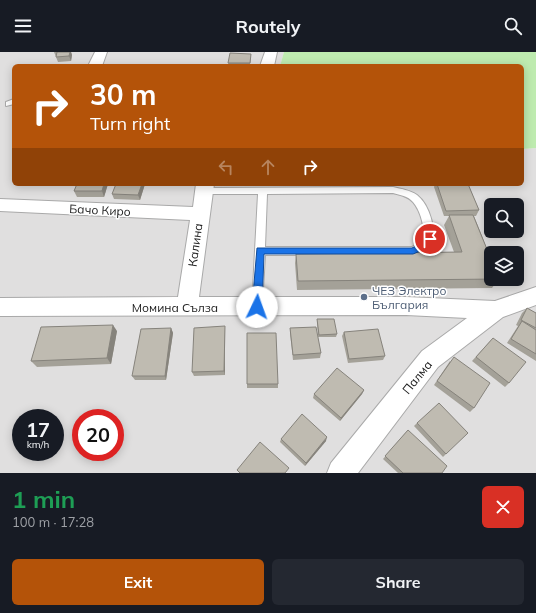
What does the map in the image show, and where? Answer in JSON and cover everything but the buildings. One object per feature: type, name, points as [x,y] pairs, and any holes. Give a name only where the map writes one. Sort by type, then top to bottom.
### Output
[{"type":"street","points":[[96,64],[100,52]]},
{"type":"street","points":[[268,64],[271,52]]},
{"type":"street","name":"Калина","points":[[187,307],[199,214],[204,188]]},
{"type":"street","name":"Бачо Киро","points":[[0,205],[199,214]]},
{"type":"street","name":"Палма","points":[[341,473],[430,359],[495,310],[536,296]]},
{"type":"street","name":"Момина Сълза","points":[[0,307],[406,306],[495,310]]},
{"type":"lane","points":[[204,188],[263,191],[393,190],[403,192],[412,195],[423,208],[430,239],[427,245],[413,251],[260,250]]},
{"type":"lane","points":[[257,307],[263,191]]},
{"type":"shaded area","points":[[0,52],[284,52],[281,64],[12,64],[12,186],[524,186],[524,149],[536,148],[536,473],[0,473]]},
{"type":"green space","points":[[284,52],[536,52],[536,148],[524,149],[524,64],[281,64]]},
{"type":"place","name":"ЧЕЗ Электро България","points":[[364,297]]},
{"type":"route","points":[[257,307],[260,250],[413,251],[421,249],[427,245],[430,239]]}]
